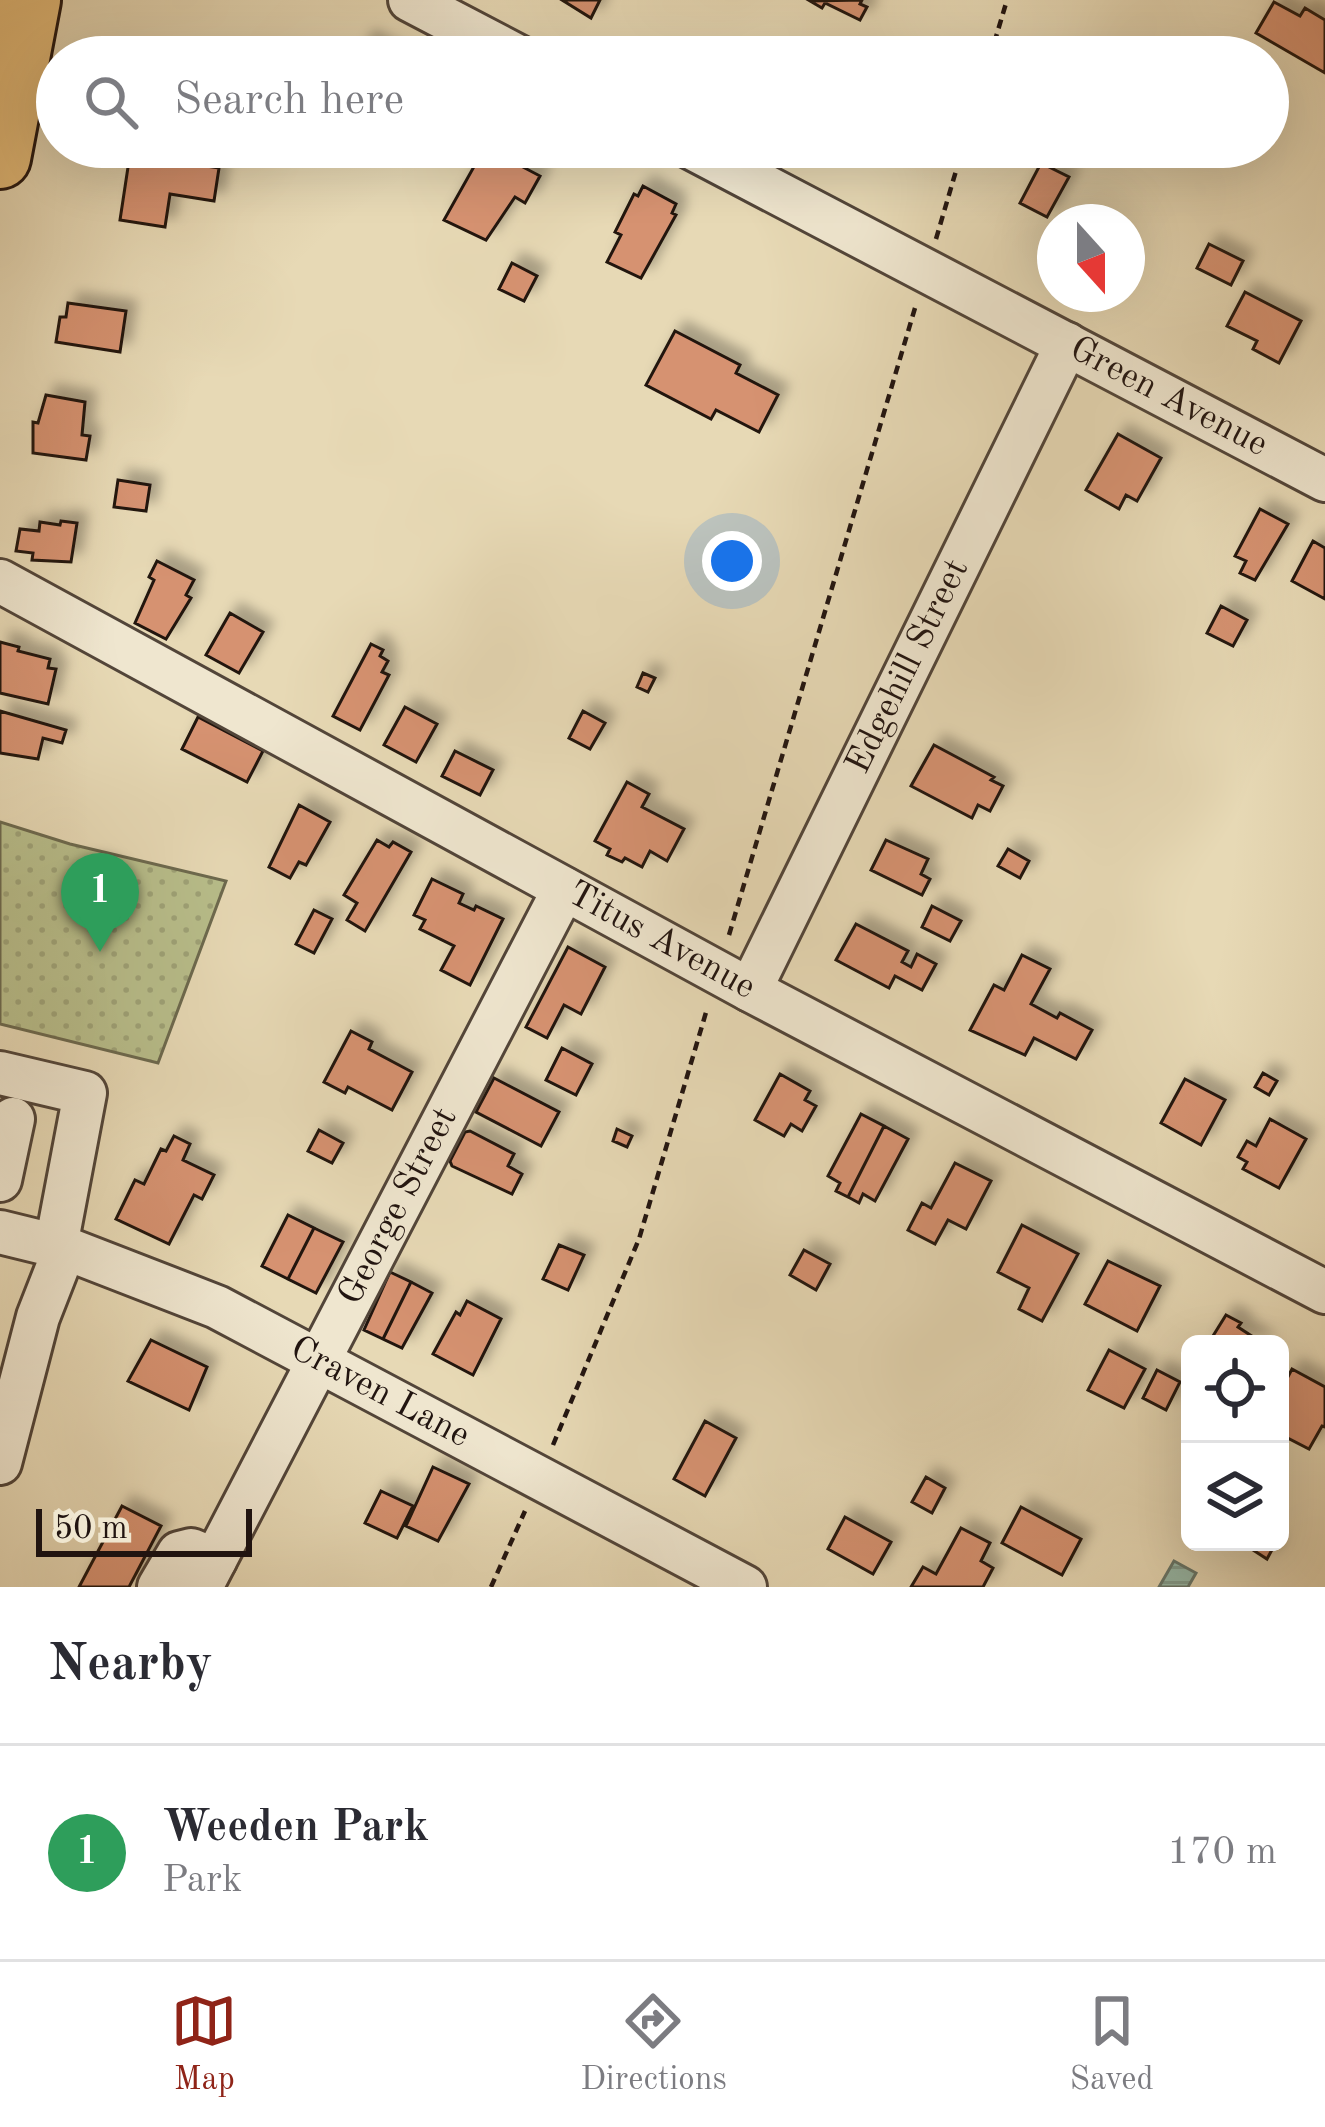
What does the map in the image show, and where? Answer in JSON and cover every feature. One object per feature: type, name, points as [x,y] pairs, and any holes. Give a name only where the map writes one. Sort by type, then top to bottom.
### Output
[{"type":"highway","points":[[0,158],[30,0]]},
{"type":"street","points":[[410,0],[479,36]]},
{"type":"street","name":"Green Avenue","points":[[730,168],[1325,480]]},
{"type":"street","name":"Edgehill Street","points":[[734,982],[1067,344]]},
{"type":"street","name":"Titus Avenue","points":[[0,581],[734,982],[1325,1292]]},
{"type":"street","name":"George Street","points":[[208,1574],[564,889]]},
{"type":"street","points":[[0,1073],[85,1093],[60,1247],[0,1463]]},
{"type":"street","points":[[0,1180],[14,1119]]},
{"type":"street","name":"Craven Lane","points":[[0,1232],[60,1247],[217,1307],[745,1587]]},
{"type":"street","points":[[159,1587],[178,1553],[191,1550],[208,1574]]},
{"type":"path","points":[[996,36],[1007,0]]},
{"type":"path","points":[[491,1587],[638,1239],[734,982],[957,168]]},
{"type":"green space","points":[[0,822],[70,844],[226,881],[158,1063],[0,1024]]},
{"type":"shaded area","points":[[1174,1561],[1196,1573],[1188,1587],[1159,1587]]},
{"type":"building","points":[[562,0],[600,0],[591,18]]},
{"type":"building","points":[[862,0],[860,4],[867,7],[860,20],[810,1]]},
{"type":"building","points":[[1274,2],[1300,16],[1305,8],[1325,20],[1325,73],[1289,52],[1289,36],[1256,33]]},
{"type":"building","points":[[128,168],[219,168],[214,201],[170,194],[165,227],[120,220]]},
{"type":"building","points":[[473,168],[525,168],[540,176],[525,203],[515,197],[486,240],[444,220]]},
{"type":"building","points":[[1038,168],[1069,177],[1054,204],[1037,204],[1037,212],[1020,203]]},
{"type":"building","points":[[643,186],[676,204],[672,213],[676,215],[641,278],[607,262],[621,235],[615,232]]},
{"type":"building","points":[[1209,244],[1243,261],[1231,285],[1197,268]]},
{"type":"building","points":[[512,263],[537,276],[524,301],[499,289]]},
{"type":"building","points":[[1245,292],[1301,321],[1279,363],[1253,349],[1257,341],[1227,326]]},
{"type":"building","points":[[68,303],[126,311],[120,352],[56,342]]},
{"type":"building","points":[[675,331],[740,365],[736,373],[778,395],[759,432],[716,410],[711,419],[646,385]]},
{"type":"building","points":[[46,395],[85,402],[82,435],[90,436],[86,460],[33,453],[33,422],[38,423]]},
{"type":"building","points":[[1118,434],[1161,458],[1137,501],[1126,495],[1119,509],[1086,490]]},
{"type":"building","points":[[118,480],[150,485],[146,511],[114,507]]},
{"type":"building","points":[[1260,509],[1288,524],[1255,580],[1240,573],[1246,561],[1235,556]]},
{"type":"building","points":[[61,521],[77,523],[71,562],[32,560],[33,553],[16,551],[20,529],[39,531],[40,522],[60,525]]},
{"type":"building","points":[[1313,541],[1325,548],[1325,599],[1292,581]]},
{"type":"building","points":[[157,561],[194,580],[186,595],[191,598],[166,639],[135,623]]},
{"type":"building","points":[[1221,606],[1247,620],[1233,646],[1207,633]]},
{"type":"building","points":[[230,613],[263,632],[239,673],[206,655]]},
{"type":"building","points":[[0,642],[50,659],[48,668],[56,669],[48,704],[0,693]]},
{"type":"building","points":[[371,644],[383,650],[380,656],[388,661],[382,672],[389,675],[360,730],[333,716]]},
{"type":"building","points":[[643,673],[655,678],[648,692],[637,687]]},
{"type":"building","points":[[405,707],[437,724],[416,762],[384,745]]},
{"type":"building","points":[[0,711],[66,730],[62,743],[43,738],[38,759],[0,753]]},
{"type":"building","points":[[583,711],[605,723],[590,749],[569,738]]},
{"type":"building","points":[[198,717],[263,751],[247,782],[182,749]]},
{"type":"building","points":[[934,745],[1003,786],[990,811],[978,805],[972,818],[911,786]]},
{"type":"building","points":[[455,751],[493,770],[480,795],[442,776]]},
{"type":"building","points":[[627,782],[649,794],[642,807],[684,829],[667,861],[650,851],[642,867],[625,858],[622,862],[607,855],[610,849],[595,841]]},
{"type":"building","points":[[299,805],[330,822],[306,865],[299,862],[290,878],[269,867]]},
{"type":"building","points":[[377,840],[411,852],[365,931],[347,920],[357,903],[344,895]]},
{"type":"building","points":[[886,840],[928,859],[921,874],[930,879],[922,895],[871,870]]},
{"type":"building","points":[[1008,849],[1029,861],[1020,878],[998,866]]},
{"type":"building","points":[[432,879],[463,894],[459,903],[503,919],[470,985],[441,970],[454,946],[420,929],[425,920],[414,915]]},
{"type":"building","points":[[932,906],[961,921],[950,941],[922,927]]},
{"type":"building","points":[[314,910],[332,919],[314,953],[296,944]]},
{"type":"building","points":[[856,924],[908,951],[902,962],[911,967],[917,954],[936,964],[922,990],[895,976],[889,988],[836,960]]},
{"type":"building","points":[[568,947],[605,967],[581,1014],[564,1005],[547,1038],[526,1027]]},
{"type":"building","points":[[1022,955],[1050,969],[1031,1004],[1092,1030],[1076,1059],[1034,1038],[1025,1055],[970,1030],[994,985],[1004,990]]},
{"type":"building","points":[[351,1031],[372,1042],[369,1049],[412,1072],[392,1110],[348,1087],[345,1093],[324,1082]]},
{"type":"building","points":[[562,1048],[592,1064],[576,1095],[546,1080]]},
{"type":"building","points":[[1263,1073],[1277,1081],[1269,1095],[1255,1087]]},
{"type":"building","points":[[780,1074],[810,1091],[805,1100],[816,1106],[802,1131],[791,1124],[784,1136],[755,1120]]},
{"type":"building","points":[[494,1078],[559,1112],[541,1146],[476,1112]]},
{"type":"building","points":[[1185,1079],[1225,1100],[1201,1145],[1161,1123]]},
{"type":"building","points":[[861,1114],[884,1126],[848,1197],[836,1191],[840,1183],[828,1176]]},
{"type":"building","points":[[1270,1119],[1306,1139],[1279,1188],[1243,1169],[1247,1162],[1238,1157],[1247,1141],[1256,1146]]},
{"type":"building","points":[[884,1126],[908,1139],[875,1201],[863,1194],[859,1203],[848,1197]]},
{"type":"building","points":[[617,1129],[632,1136],[627,1147],[613,1141]]},
{"type":"building","points":[[319,1130],[343,1143],[332,1163],[308,1151]]},
{"type":"building","points":[[465,1132],[514,1154],[508,1166],[522,1174],[512,1194],[452,1166],[450,1161]]},
{"type":"building","points":[[174,1136],[190,1144],[183,1160],[214,1175],[202,1199],[194,1195],[169,1244],[116,1219],[135,1180],[144,1184],[161,1149],[166,1151]]},
{"type":"building","points":[[955,1163],[991,1181],[966,1229],[948,1220],[935,1244],[908,1230],[922,1203],[931,1208]]},
{"type":"building","points":[[288,1215],[314,1228],[288,1279],[262,1266]]},
{"type":"building","points":[[1022,1225],[1078,1254],[1042,1321],[1019,1309],[1029,1288],[998,1272]]},
{"type":"building","points":[[314,1228],[343,1242],[316,1293],[288,1279]]},
{"type":"building","points":[[559,1245],[584,1255],[568,1290],[543,1279]]},
{"type":"building","points":[[804,1250],[830,1264],[816,1290],[790,1275]]},
{"type":"building","points":[[1108,1261],[1160,1286],[1137,1331],[1085,1304]]},
{"type":"building","points":[[390,1272],[411,1282],[383,1339],[364,1330]]},
{"type":"building","points":[[411,1282],[432,1293],[402,1348],[383,1339]]},
{"type":"building","points":[[467,1301],[501,1319],[473,1375],[433,1354]]},
{"type":"building","points":[[1226,1315],[1250,1335],[1214,1335]]},
{"type":"building","points":[[151,1340],[207,1367],[189,1410],[128,1381]]},
{"type":"building","points":[[1109,1350],[1145,1369],[1124,1408],[1088,1390]]},
{"type":"building","points":[[1292,1369],[1325,1387],[1325,1427],[1309,1449],[1289,1439]]},
{"type":"building","points":[[1157,1370],[1180,1382],[1166,1410],[1143,1398]]},
{"type":"building","points":[[705,1421],[736,1438],[705,1496],[674,1479]]},
{"type":"building","points":[[433,1467],[469,1484],[438,1541],[406,1526]]},
{"type":"building","points":[[926,1477],[945,1488],[932,1513],[912,1502]]},
{"type":"building","points":[[381,1491],[413,1506],[397,1538],[365,1523]]},
{"type":"building","points":[[122,1506],[161,1526],[129,1587],[79,1587]]},
{"type":"building","points":[[1021,1507],[1081,1539],[1062,1575],[1002,1543]]},
{"type":"building","points":[[845,1517],[891,1542],[873,1574],[828,1549]]},
{"type":"building","points":[[961,1528],[990,1543],[981,1561],[993,1568],[983,1587],[911,1587],[923,1567],[936,1574]]},
{"type":"place","name":"Weeden Park","points":[[100,952]]}]
